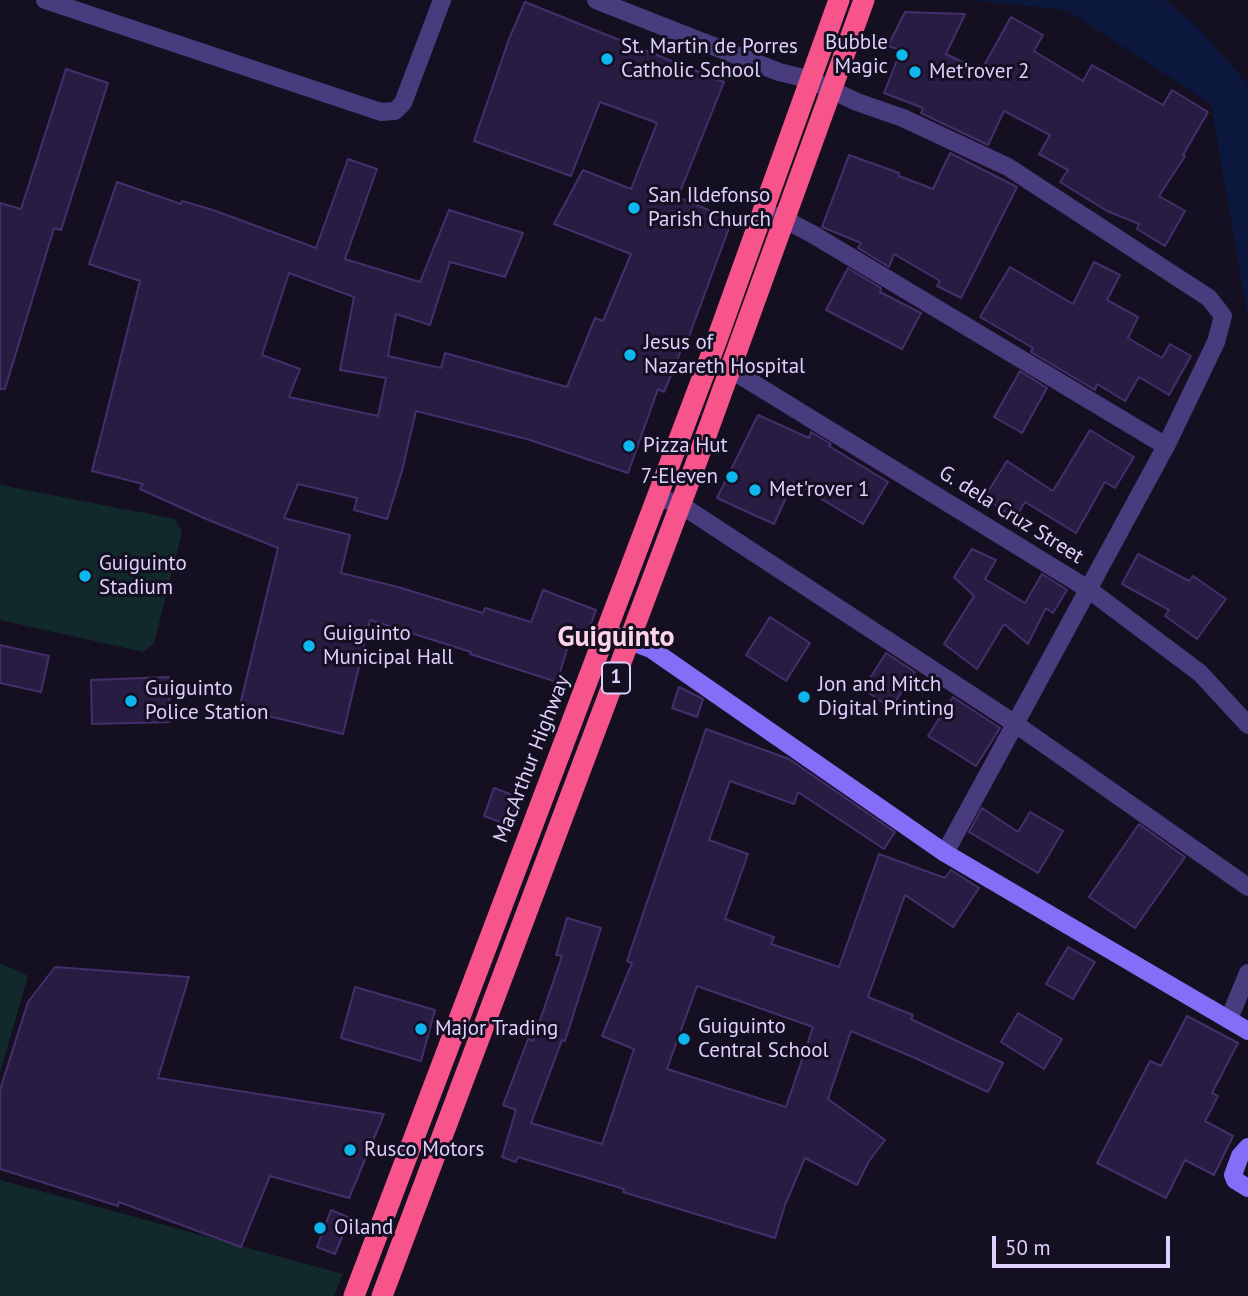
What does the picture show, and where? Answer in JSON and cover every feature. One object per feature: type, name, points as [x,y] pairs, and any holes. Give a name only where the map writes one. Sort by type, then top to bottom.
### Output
[{"type":"highway","name":"MacArthur Highway","points":[[354,1296],[657,497],[839,0]]},
{"type":"highway","name":"1","points":[[382,1296],[681,505],[864,0]]},
{"type":"street","points":[[45,0],[381,112],[395,111],[402,103],[442,0]]},
{"type":"street","points":[[596,0],[779,72],[808,79],[903,118],[1008,167],[1209,298],[1223,316],[1216,342],[1166,446],[945,853]]},
{"type":"street","points":[[763,212],[784,219],[814,235],[1166,446]]},
{"type":"street","name":"G. dela Cruz Street","points":[[730,369],[1088,589],[1200,673],[1248,725]]},
{"type":"street","points":[[657,497],[681,505],[1014,723],[1248,887]]},
{"type":"street","points":[[606,632],[650,649],[945,853],[1248,1031]]},
{"type":"street","points":[[1229,1019],[1248,973]]},
{"type":"street","points":[[1248,1147],[1240,1156],[1233,1175],[1235,1180],[1248,1188]]},
{"type":"green space","name":"Guiguinto Stadium","points":[[0,485],[175,519],[182,532],[154,643],[144,652],[0,620]]},
{"type":"green space","points":[[0,963],[28,976],[0,1073]]},
{"type":"green space","points":[[0,1180],[343,1274],[334,1296],[0,1296]]},
{"type":"water","points":[[970,0],[1165,0],[1196,26],[1245,81],[1248,85],[1248,318],[1211,104],[1067,10]]},
{"type":"building","points":[[525,2],[724,82],[678,197],[732,220],[688,339],[686,338],[664,392],[658,389],[628,473],[527,439],[416,411],[387,519],[354,510],[357,498],[298,484],[284,518],[350,535],[341,573],[483,613],[485,608],[531,622],[543,590],[596,610],[587,635],[573,630],[557,682],[370,620],[343,734],[239,709],[278,548],[140,489],[143,484],[92,471],[140,281],[89,264],[117,182],[181,204],[182,201],[213,210],[316,248],[348,159],[377,169],[345,259],[420,282],[449,210],[523,233],[505,277],[450,262],[430,325],[396,314],[388,356],[441,368],[445,353],[567,387],[595,318],[603,321],[631,254],[554,224],[583,170],[631,189],[657,123],[600,102],[571,176],[474,141],[509,39]],"holes":[[[289,273],[354,297],[340,370],[386,378],[378,416],[289,397],[300,369],[262,355]]]},
{"type":"building","points":[[905,12],[965,14],[946,54],[981,71],[1011,17],[1043,35],[1034,51],[1083,81],[1092,65],[1163,105],[1172,90],[1208,112],[1183,155],[1185,156],[1159,196],[1185,211],[1165,246],[1137,229],[1139,224],[1107,211],[1060,182],[1068,170],[1039,154],[1050,135],[1004,111],[988,145],[921,113],[923,108],[884,93],[901,50],[888,46]]},
{"type":"building","points":[[66,69],[108,83],[61,230],[54,228],[5,389],[0,389],[0,203],[21,209]]},
{"type":"building","points":[[950,153],[1017,187],[961,298],[937,286],[940,281],[894,254],[889,267],[858,248],[861,243],[822,227],[849,155],[933,189]]},
{"type":"building","points":[[1094,262],[1120,275],[1107,300],[1138,317],[1128,338],[1162,358],[1170,344],[1191,356],[1169,395],[1139,377],[1125,401],[1097,384],[1095,390],[1031,352],[1033,348],[980,317],[1010,267],[1073,304]]},
{"type":"building","points":[[848,268],[881,288],[880,292],[921,313],[902,349],[826,310]]},
{"type":"building","points":[[1020,371],[1047,388],[1022,433],[994,417]]},
{"type":"building","points":[[758,415],[809,438],[811,432],[888,482],[863,524],[793,482],[774,524],[717,498]]},
{"type":"building","points":[[1090,430],[1134,457],[1115,488],[1105,482],[1076,533],[1025,502],[1015,518],[984,498],[1007,461],[1053,491]]},
{"type":"building","points":[[972,549],[996,560],[985,579],[1025,603],[1042,574],[1067,590],[1053,613],[1046,608],[1028,644],[1004,624],[977,669],[944,644],[974,596],[954,577]]},
{"type":"building","points":[[1138,554],[1189,581],[1193,576],[1226,599],[1197,639],[1165,616],[1169,610],[1122,584]]},
{"type":"building","points":[[770,617],[810,643],[786,681],[746,655]]},
{"type":"building","points":[[0,645],[49,656],[41,692],[0,683]]},
{"type":"building","points":[[886,653],[915,672],[891,708],[863,689]]},
{"type":"building","name":"Guiguinto Police Station","points":[[169,677],[170,722],[92,724],[91,680]]},
{"type":"building","points":[[679,687],[703,699],[697,717],[672,708]]},
{"type":"building","points":[[953,697],[1000,728],[976,766],[928,736]]},
{"type":"building","points":[[706,729],[789,759],[895,832],[884,849],[798,792],[794,804],[730,781],[709,840],[748,854],[725,919],[774,937],[771,944],[839,967],[879,854],[945,878],[951,870],[979,888],[953,927],[905,895],[868,997],[913,1015],[911,1019],[1003,1063],[988,1092],[851,1031],[828,1099],[885,1140],[869,1161],[857,1185],[805,1158],[785,1205],[775,1238],[518,1157],[516,1162],[502,1157],[516,1110],[503,1105],[528,1039],[533,1041],[562,956],[556,955],[567,918],[601,928],[565,1041],[562,1040],[531,1123],[602,1144],[634,1049],[602,1036],[632,963],[627,961]],"holes":[[[697,986],[813,1027],[786,1107],[667,1069]]]},
{"type":"building","points":[[494,788],[518,797],[508,825],[484,816]]},
{"type":"building","points":[[982,808],[1018,832],[1030,812],[1063,831],[1038,873],[969,832]]},
{"type":"building","points":[[1139,824],[1185,857],[1135,928],[1089,897]]},
{"type":"building","points":[[1068,947],[1095,962],[1073,999],[1046,984]]},
{"type":"building","points":[[55,967],[189,977],[158,1078],[384,1114],[349,1198],[270,1176],[241,1247],[119,1202],[118,1206],[0,1169],[0,1090],[28,1002]]},
{"type":"building","points":[[355,987],[435,1010],[421,1061],[341,1038]]},
{"type":"building","points":[[1018,1013],[1062,1039],[1044,1069],[1001,1042]]},
{"type":"building","points":[[1187,1016],[1238,1043],[1212,1093],[1218,1096],[1205,1121],[1233,1136],[1214,1175],[1185,1160],[1166,1198],[1097,1163],[1150,1061],[1161,1066]]},
{"type":"building","points":[[331,1210],[350,1218],[335,1254],[317,1247]]},
{"type":"place","name":"Bubble Magic","points":[[902,55]]},
{"type":"place","name":"St. Martin de Porres Catholic School","points":[[607,59]]},
{"type":"place","name":"Met'rover 2","points":[[915,72]]},
{"type":"place","name":"San Ildefonso Parish Church","points":[[634,208]]},
{"type":"place","name":"Jesus of Nazareth Hospital","points":[[630,355]]},
{"type":"place","name":"Pizza Hut","points":[[629,446]]},
{"type":"place","name":"7-Eleven","points":[[732,477]]},
{"type":"place","name":"Met'rover 1","points":[[755,490]]},
{"type":"place","name":"Guiguinto Stadium","points":[[85,576]]},
{"type":"place","name":"Guiguinto Municipal Hall","points":[[309,646]]},
{"type":"place","name":"Jon and Mitch Digital Printing","points":[[804,697]]},
{"type":"place","name":"Guiguinto Police Station","points":[[131,701]]},
{"type":"place","name":"Major Trading","points":[[421,1029]]},
{"type":"place","name":"Guiguinto Central School","points":[[684,1039]]},
{"type":"place","name":"Rusco Motors","points":[[350,1150]]},
{"type":"place","name":"Oiland","points":[[320,1228]]},
{"type":"district","name":"Guiguinto","points":[[616,638]]}]
